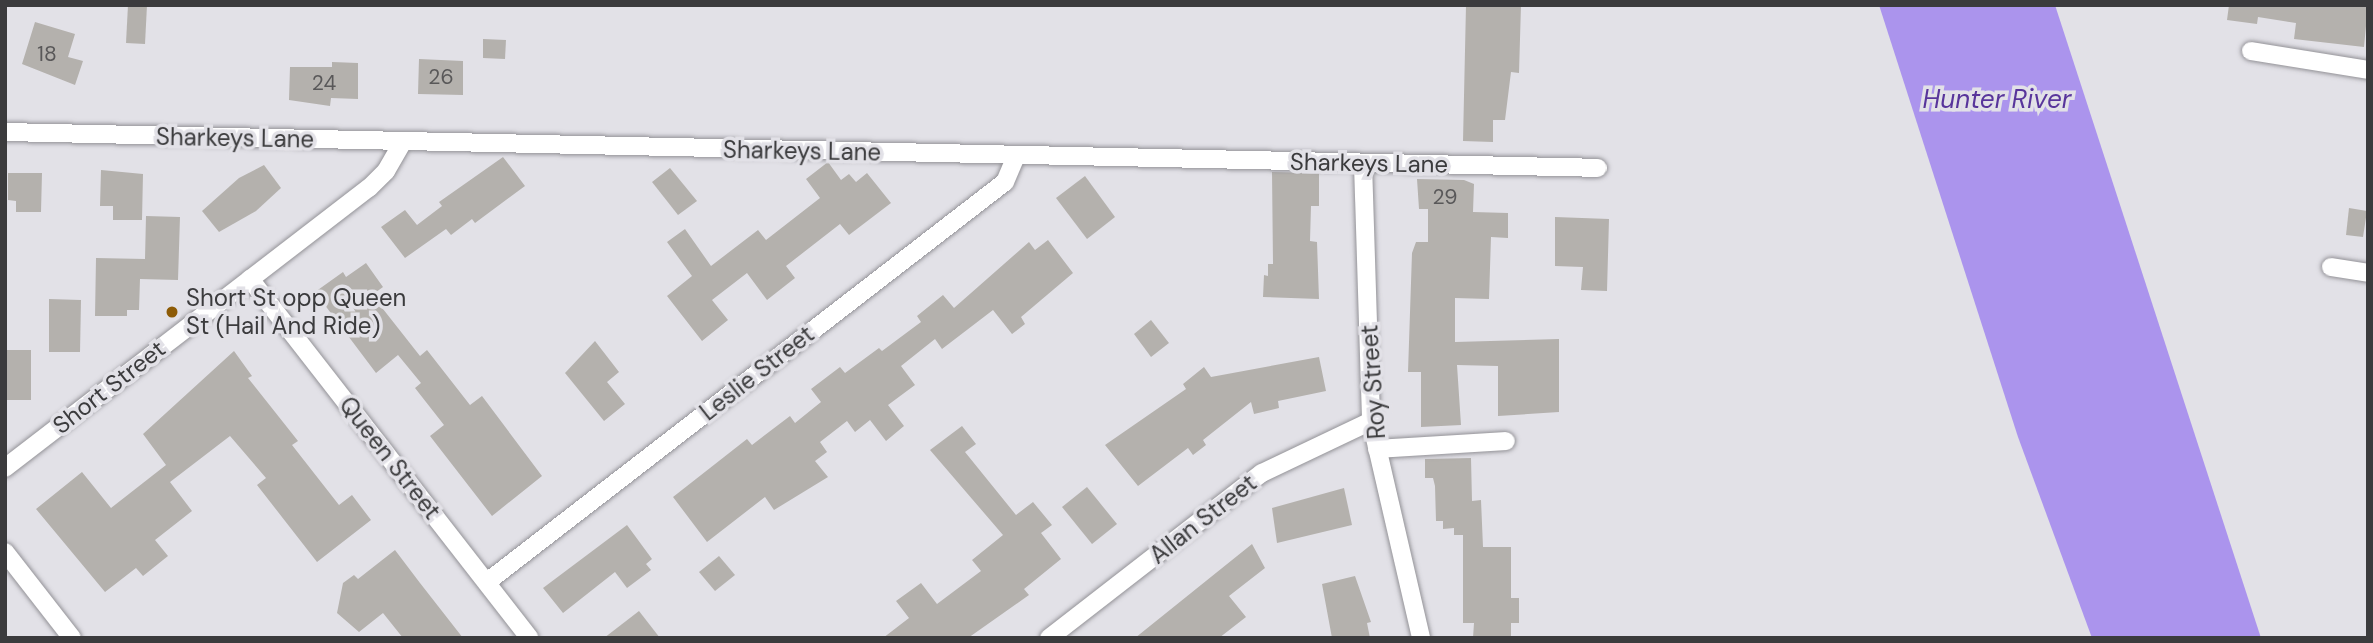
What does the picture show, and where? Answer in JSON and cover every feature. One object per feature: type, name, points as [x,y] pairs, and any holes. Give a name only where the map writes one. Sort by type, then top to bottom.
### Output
[{"type":"street","points":[[2251,51],[2368,70]]},
{"type":"street","name":"Sharkeys Lane","points":[[5,132],[1598,168]]},
{"type":"street","name":"Short Street","points":[[5,468],[369,188],[386,171],[402,143]]},
{"type":"street","name":"Leslie Street","points":[[487,582],[1005,182],[1016,156]]},
{"type":"street","name":"Roy Street","points":[[1363,164],[1371,421],[1421,638]]},
{"type":"street","points":[[2331,267],[2368,273]]},
{"type":"street","name":"Queen Street","points":[[250,279],[529,638]]},
{"type":"street","name":"Allan Street","points":[[1049,638],[1262,473],[1371,421]]},
{"type":"street","points":[[1377,449],[1506,441]]},
{"type":"street","points":[[5,552],[72,638]]},
{"type":"water","name":"Hunter River","points":[[1879,5],[2055,5],[2261,638],[2092,638],[2018,437]]},
{"type":"building","points":[[128,5],[147,5],[145,44],[126,43]]},
{"type":"building","points":[[1466,5],[1521,5],[1519,73],[1511,72],[1505,120],[1493,120],[1493,142],[1463,141]]},
{"type":"building","points":[[2229,5],[2368,5],[2364,47],[2294,39],[2296,23],[2258,17],[2257,24],[2227,20]]},
{"type":"building","points":[[35,22],[75,34],[68,57],[83,61],[75,85],[22,64]]},
{"type":"building","points":[[483,39],[506,40],[505,59],[483,58]]},
{"type":"building","points":[[419,59],[463,61],[463,95],[418,94]]},
{"type":"building","points":[[332,62],[358,63],[358,99],[331,98],[330,106],[289,100],[290,67],[332,67]]},
{"type":"building","points":[[503,157],[525,186],[475,223],[472,219],[451,235],[446,229],[405,258],[381,227],[405,210],[417,225],[442,206],[439,202]]},
{"type":"building","points":[[828,162],[841,180],[849,174],[856,182],[867,173],[891,203],[849,235],[840,224],[786,266],[795,278],[767,300],[747,273],[712,300],[728,320],[702,341],[667,296],[692,276],[667,242],[685,229],[711,266],[758,230],[766,240],[820,198],[806,179]]},
{"type":"building","points":[[264,165],[281,188],[256,211],[219,232],[202,211],[239,178]]},
{"type":"building","points":[[670,168],[697,201],[678,215],[652,182]]},
{"type":"building","points":[[101,170],[143,174],[142,220],[113,220],[113,206],[100,206]]},
{"type":"building","points":[[1272,172],[1319,173],[1319,206],[1311,206],[1310,241],[1317,242],[1319,299],[1263,297],[1264,275],[1268,276],[1268,264],[1273,264]]},
{"type":"building","points":[[8,173],[42,173],[41,212],[16,212],[16,201],[8,200]]},
{"type":"building","points":[[1085,176],[1115,217],[1087,239],[1056,198]]},
{"type":"building","points":[[1417,179],[1464,180],[1474,184],[1473,212],[1508,213],[1508,238],[1491,237],[1489,299],[1455,298],[1455,342],[1559,339],[1559,412],[1498,416],[1498,366],[1457,365],[1461,425],[1421,427],[1421,372],[1408,372],[1412,253],[1416,242],[1428,242],[1428,209],[1419,209]]},
{"type":"building","points":[[2349,208],[2367,211],[2363,237],[2346,235]]},
{"type":"building","points":[[146,216],[180,217],[178,280],[140,279],[139,310],[127,310],[127,316],[95,316],[96,258],[145,259]]},
{"type":"building","points":[[1555,217],[1609,219],[1607,291],[1581,290],[1583,267],[1555,266]]},
{"type":"building","points":[[1048,240],[1073,273],[1021,317],[1025,324],[1012,334],[993,310],[942,349],[935,339],[901,366],[915,385],[888,405],[904,426],[886,441],[870,420],[855,432],[847,421],[820,442],[827,452],[815,461],[828,477],[774,510],[765,497],[707,542],[673,497],[747,439],[752,445],[790,416],[795,423],[821,402],[811,389],[840,367],[845,373],[879,348],[882,351],[921,322],[917,316],[943,295],[954,308],[1029,242],[1035,250]]},
{"type":"building","points":[[366,263],[383,287],[372,295],[420,356],[427,350],[470,405],[482,396],[542,476],[492,516],[430,436],[444,425],[415,388],[421,383],[398,355],[376,373],[315,292],[343,272],[346,277]]},
{"type":"building","points":[[49,299],[81,300],[80,352],[49,352]]},
{"type":"building","points":[[1151,320],[1169,343],[1151,357],[1134,334]]},
{"type":"building","points":[[595,341],[619,372],[607,382],[625,404],[604,421],[565,373]]},
{"type":"building","points":[[5,350],[31,350],[31,400],[5,400]]},
{"type":"building","points":[[234,351],[252,376],[248,378],[298,441],[292,445],[339,505],[352,495],[371,520],[317,562],[257,485],[266,478],[230,436],[170,482],[192,511],[155,540],[168,556],[143,576],[136,568],[105,592],[36,509],[82,472],[111,508],[166,465],[143,434]]},
{"type":"building","points":[[1319,357],[1326,391],[1278,401],[1279,408],[1254,414],[1251,402],[1203,440],[1206,445],[1193,455],[1188,448],[1138,486],[1105,445],[1186,389],[1183,384],[1204,367],[1211,377]]},
{"type":"building","points":[[962,426],[976,444],[965,452],[1016,515],[1033,502],[1052,525],[1041,533],[1061,559],[1024,589],[1029,595],[968,638],[883,638],[909,618],[896,601],[921,583],[937,604],[981,571],[972,560],[1003,535],[930,450]]},
{"type":"building","points":[[1471,458],[1472,501],[1481,500],[1483,547],[1511,547],[1511,598],[1519,598],[1519,623],[1511,623],[1511,638],[1473,638],[1474,623],[1463,623],[1463,535],[1454,535],[1454,528],[1443,529],[1443,521],[1436,521],[1433,478],[1425,478],[1425,459]]},
{"type":"building","points":[[1087,487],[1117,524],[1092,544],[1062,507]]},
{"type":"building","points":[[1344,488],[1352,525],[1277,543],[1272,508]]},
{"type":"building","points":[[627,525],[652,559],[646,564],[651,570],[627,588],[615,572],[563,613],[543,588]]},
{"type":"building","points":[[1252,544],[1265,568],[1229,596],[1246,617],[1219,638],[1135,638]]},
{"type":"building","points":[[395,550],[463,638],[403,638],[383,613],[359,632],[337,613],[343,583],[354,575],[358,579]]},
{"type":"building","points":[[719,556],[735,575],[715,591],[699,572]]},
{"type":"building","points":[[1355,576],[1371,622],[1367,623],[1370,638],[1332,638],[1322,584]]},
{"type":"building","points":[[639,611],[660,638],[604,638]]},
{"type":"place","name":"Short St opp Queen St (Hail And Ride)","points":[[172,312]]}]
